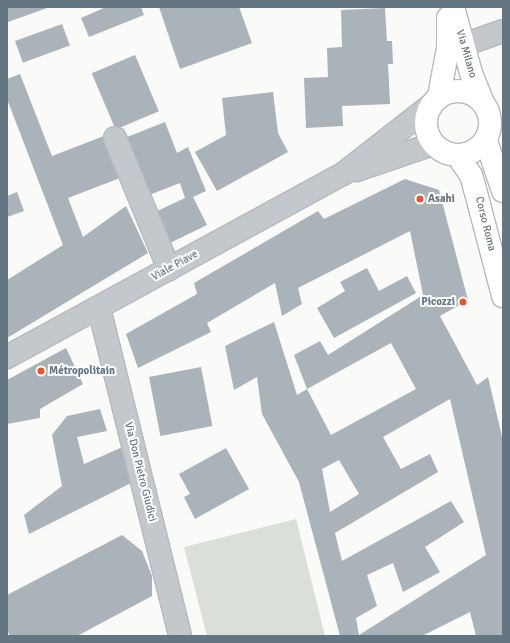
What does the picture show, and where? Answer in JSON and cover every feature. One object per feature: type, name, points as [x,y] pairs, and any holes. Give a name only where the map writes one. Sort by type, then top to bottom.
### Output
[{"type":"main road","name":"Via Milano","points":[[435,101],[448,48],[448,7]]},
{"type":"main road","name":"Via Milano","points":[[453,7],[463,45],[482,100]]},
{"type":"main road","points":[[454,90],[471,93],[482,100],[490,115],[491,127],[486,141],[477,150],[458,156],[446,154],[433,144],[427,133],[426,119],[435,101],[454,90]]},
{"type":"main road","points":[[486,141],[503,191]]},
{"type":"main road","name":"Corso Roma","points":[[458,156],[471,175],[503,296]]},
{"type":"street","points":[[463,45],[503,31]]},
{"type":"street","name":"Viale Piave","points":[[7,357],[343,174],[435,101]]},
{"type":"street","points":[[115,138],[169,269]]},
{"type":"street","name":"Viale Piave","points":[[343,174],[433,144]]},
{"type":"street","name":"Via Don Pietro Giudici","points":[[99,308],[180,636]]},
{"type":"shaded area","points":[[296,519],[325,636],[207,636],[184,547]]},
{"type":"building","points":[[7,7],[50,7],[8,22]]},
{"type":"building","points":[[106,7],[141,7],[144,15],[89,37],[81,18]]},
{"type":"building","points":[[159,7],[239,7],[252,43],[180,69]]},
{"type":"building","points":[[385,8],[387,41],[392,41],[393,64],[388,64],[390,104],[342,106],[343,126],[306,128],[304,78],[328,77],[327,48],[342,47],[341,10]]},
{"type":"building","points":[[62,24],[70,46],[23,63],[15,41]]},
{"type":"building","points":[[135,55],[159,111],[116,130],[92,73]]},
{"type":"building","points":[[20,74],[52,156],[104,136],[120,178],[68,198],[83,237],[126,206],[148,253],[7,338],[7,280],[63,245],[7,99],[7,79]]},
{"type":"building","points":[[273,92],[278,133],[288,152],[217,191],[195,152],[226,135],[222,98]]},
{"type":"building","points":[[165,122],[177,153],[188,147],[206,191],[193,197],[207,225],[168,244],[153,213],[185,198],[180,183],[144,197],[122,139]]},
{"type":"building","points":[[405,179],[439,190],[468,300],[440,316],[477,385],[488,377],[503,441],[503,636],[476,636],[470,612],[422,636],[340,636],[299,482],[262,414],[257,377],[234,390],[225,346],[274,322],[297,395],[307,389],[294,355],[320,341],[328,355],[423,295],[410,231],[298,288],[302,304],[282,316],[275,283],[207,323],[211,332],[138,368],[126,334],[197,294],[194,283],[318,211],[324,219]],"holes":[[[391,343],[416,389],[331,435],[307,389]],[[450,399],[486,555],[359,635],[356,618],[377,606],[367,575],[393,563],[403,592],[440,572],[425,547],[464,522],[451,501],[342,561],[335,533],[438,472],[430,454],[401,469],[383,437]],[[339,460],[359,494],[330,512],[322,469]]]},
{"type":"building","points":[[17,192],[24,211],[7,217],[7,196]]},
{"type":"building","points":[[367,268],[379,291],[407,276],[416,293],[334,338],[317,308],[345,291],[340,282]]},
{"type":"building","points":[[66,348],[83,384],[40,409],[40,418],[7,424],[7,380]]},
{"type":"building","points":[[201,367],[212,426],[160,436],[149,377]]},
{"type":"building","points":[[100,409],[107,431],[77,437],[84,464],[125,446],[133,482],[29,534],[24,515],[62,486],[52,435],[67,416]]},
{"type":"building","points":[[226,448],[249,489],[195,519],[184,497],[190,494],[179,474]]},
{"type":"building","points":[[122,535],[142,551],[152,576],[152,596],[77,636],[10,636],[7,630],[7,595]]},
{"type":"place","name":"Asahi","points":[[420,199]]},
{"type":"place","name":"Picozzi","points":[[463,302]]},
{"type":"place","name":"Métropolitain","points":[[41,371]]}]
